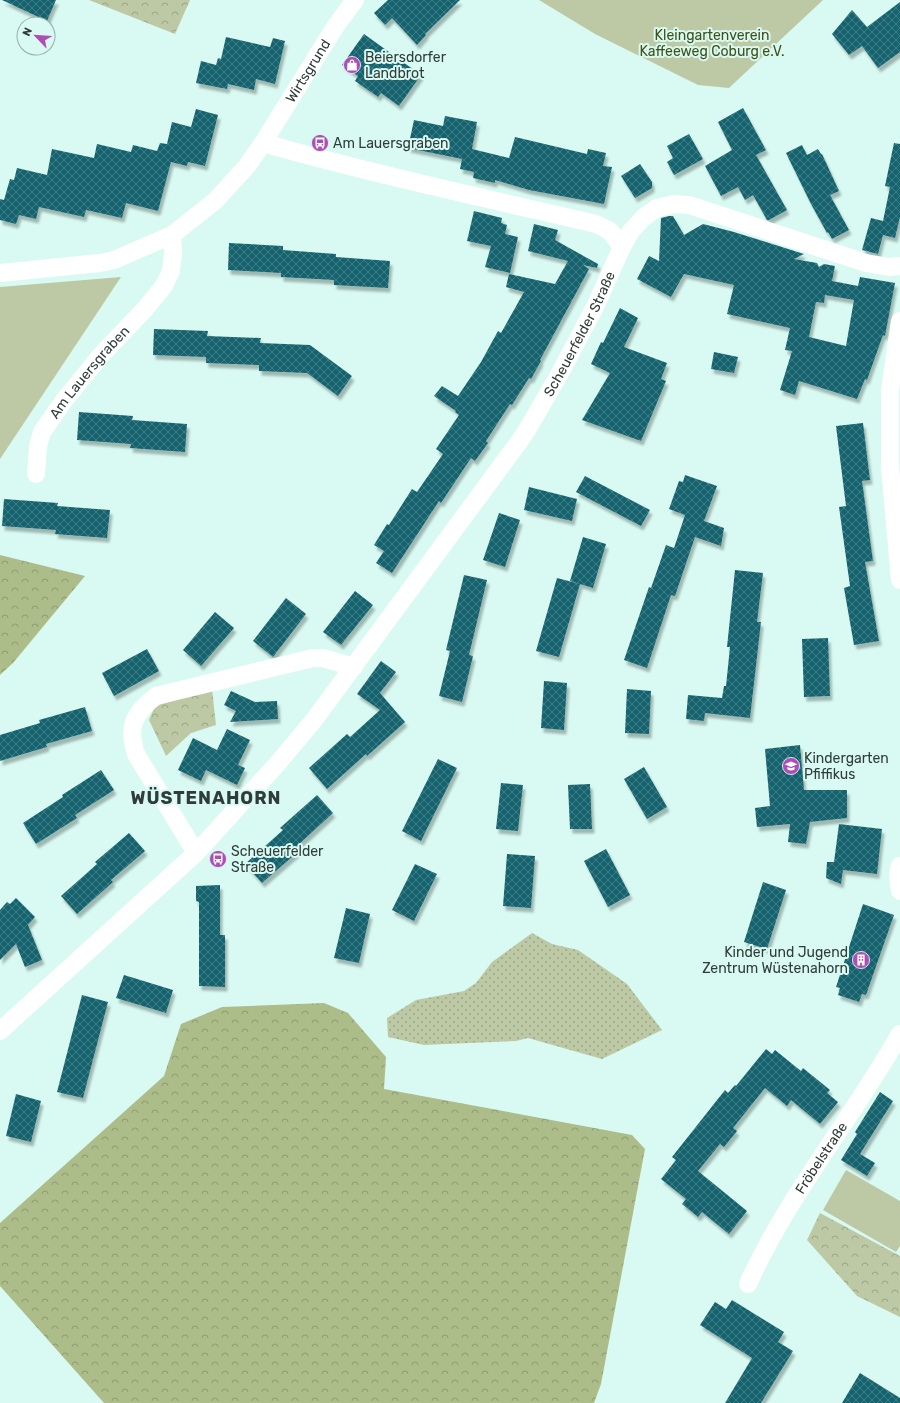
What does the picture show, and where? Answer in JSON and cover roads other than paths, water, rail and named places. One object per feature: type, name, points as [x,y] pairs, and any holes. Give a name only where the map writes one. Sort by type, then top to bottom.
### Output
[{"type":"street","name":"Wirtsgrund","points":[[263,143],[335,27],[355,0]]},
{"type":"street","points":[[0,273],[100,263],[114,260],[172,235],[220,197],[247,166],[263,143],[323,160],[596,224],[610,232],[622,246]]},
{"type":"street","name":"Scheuerfelder Straße","points":[[0,1031],[196,853],[278,763],[314,720],[524,435],[559,375],[595,307],[622,246],[631,231],[644,217],[657,208],[674,204],[689,205],[866,263],[889,267],[900,266]]},
{"type":"street","name":"Am Lauersgraben","points":[[36,474],[38,446],[42,432],[65,399],[103,353],[145,309],[164,286],[171,271],[173,253],[172,235]]},
{"type":"street","points":[[900,321],[890,390],[890,467],[900,580]]},
{"type":"street","points":[[196,853],[136,754],[132,743],[132,732],[135,718],[144,706],[156,696],[312,658],[323,658],[354,667]]},
{"type":"street","points":[[900,866],[898,874],[900,890]]},
{"type":"street","name":"Fröbelstraße","points":[[748,1284],[761,1255],[800,1189],[878,1073],[900,1034]]},
{"type":"place","name":"Beiersdorfer Landbrot","points":[[352,65]]},
{"type":"place","name":"Am Lauersgraben","points":[[320,143]]},
{"type":"place","name":"Kindergarten Pfiffikus","points":[[791,766]]},
{"type":"place","name":"Scheuerfelder Straße","points":[[218,859]]},
{"type":"place","name":"Kinder und Jugend Zentrum Wüstenahorn","points":[[861,960]]},
{"type":"district","name":"WÜSTENAHORN","points":[[206,798]]},
{"type":"park label","name":"Kleingartenverein Kaffeeweg Coburg e.V.","points":[[712,44]]}]
